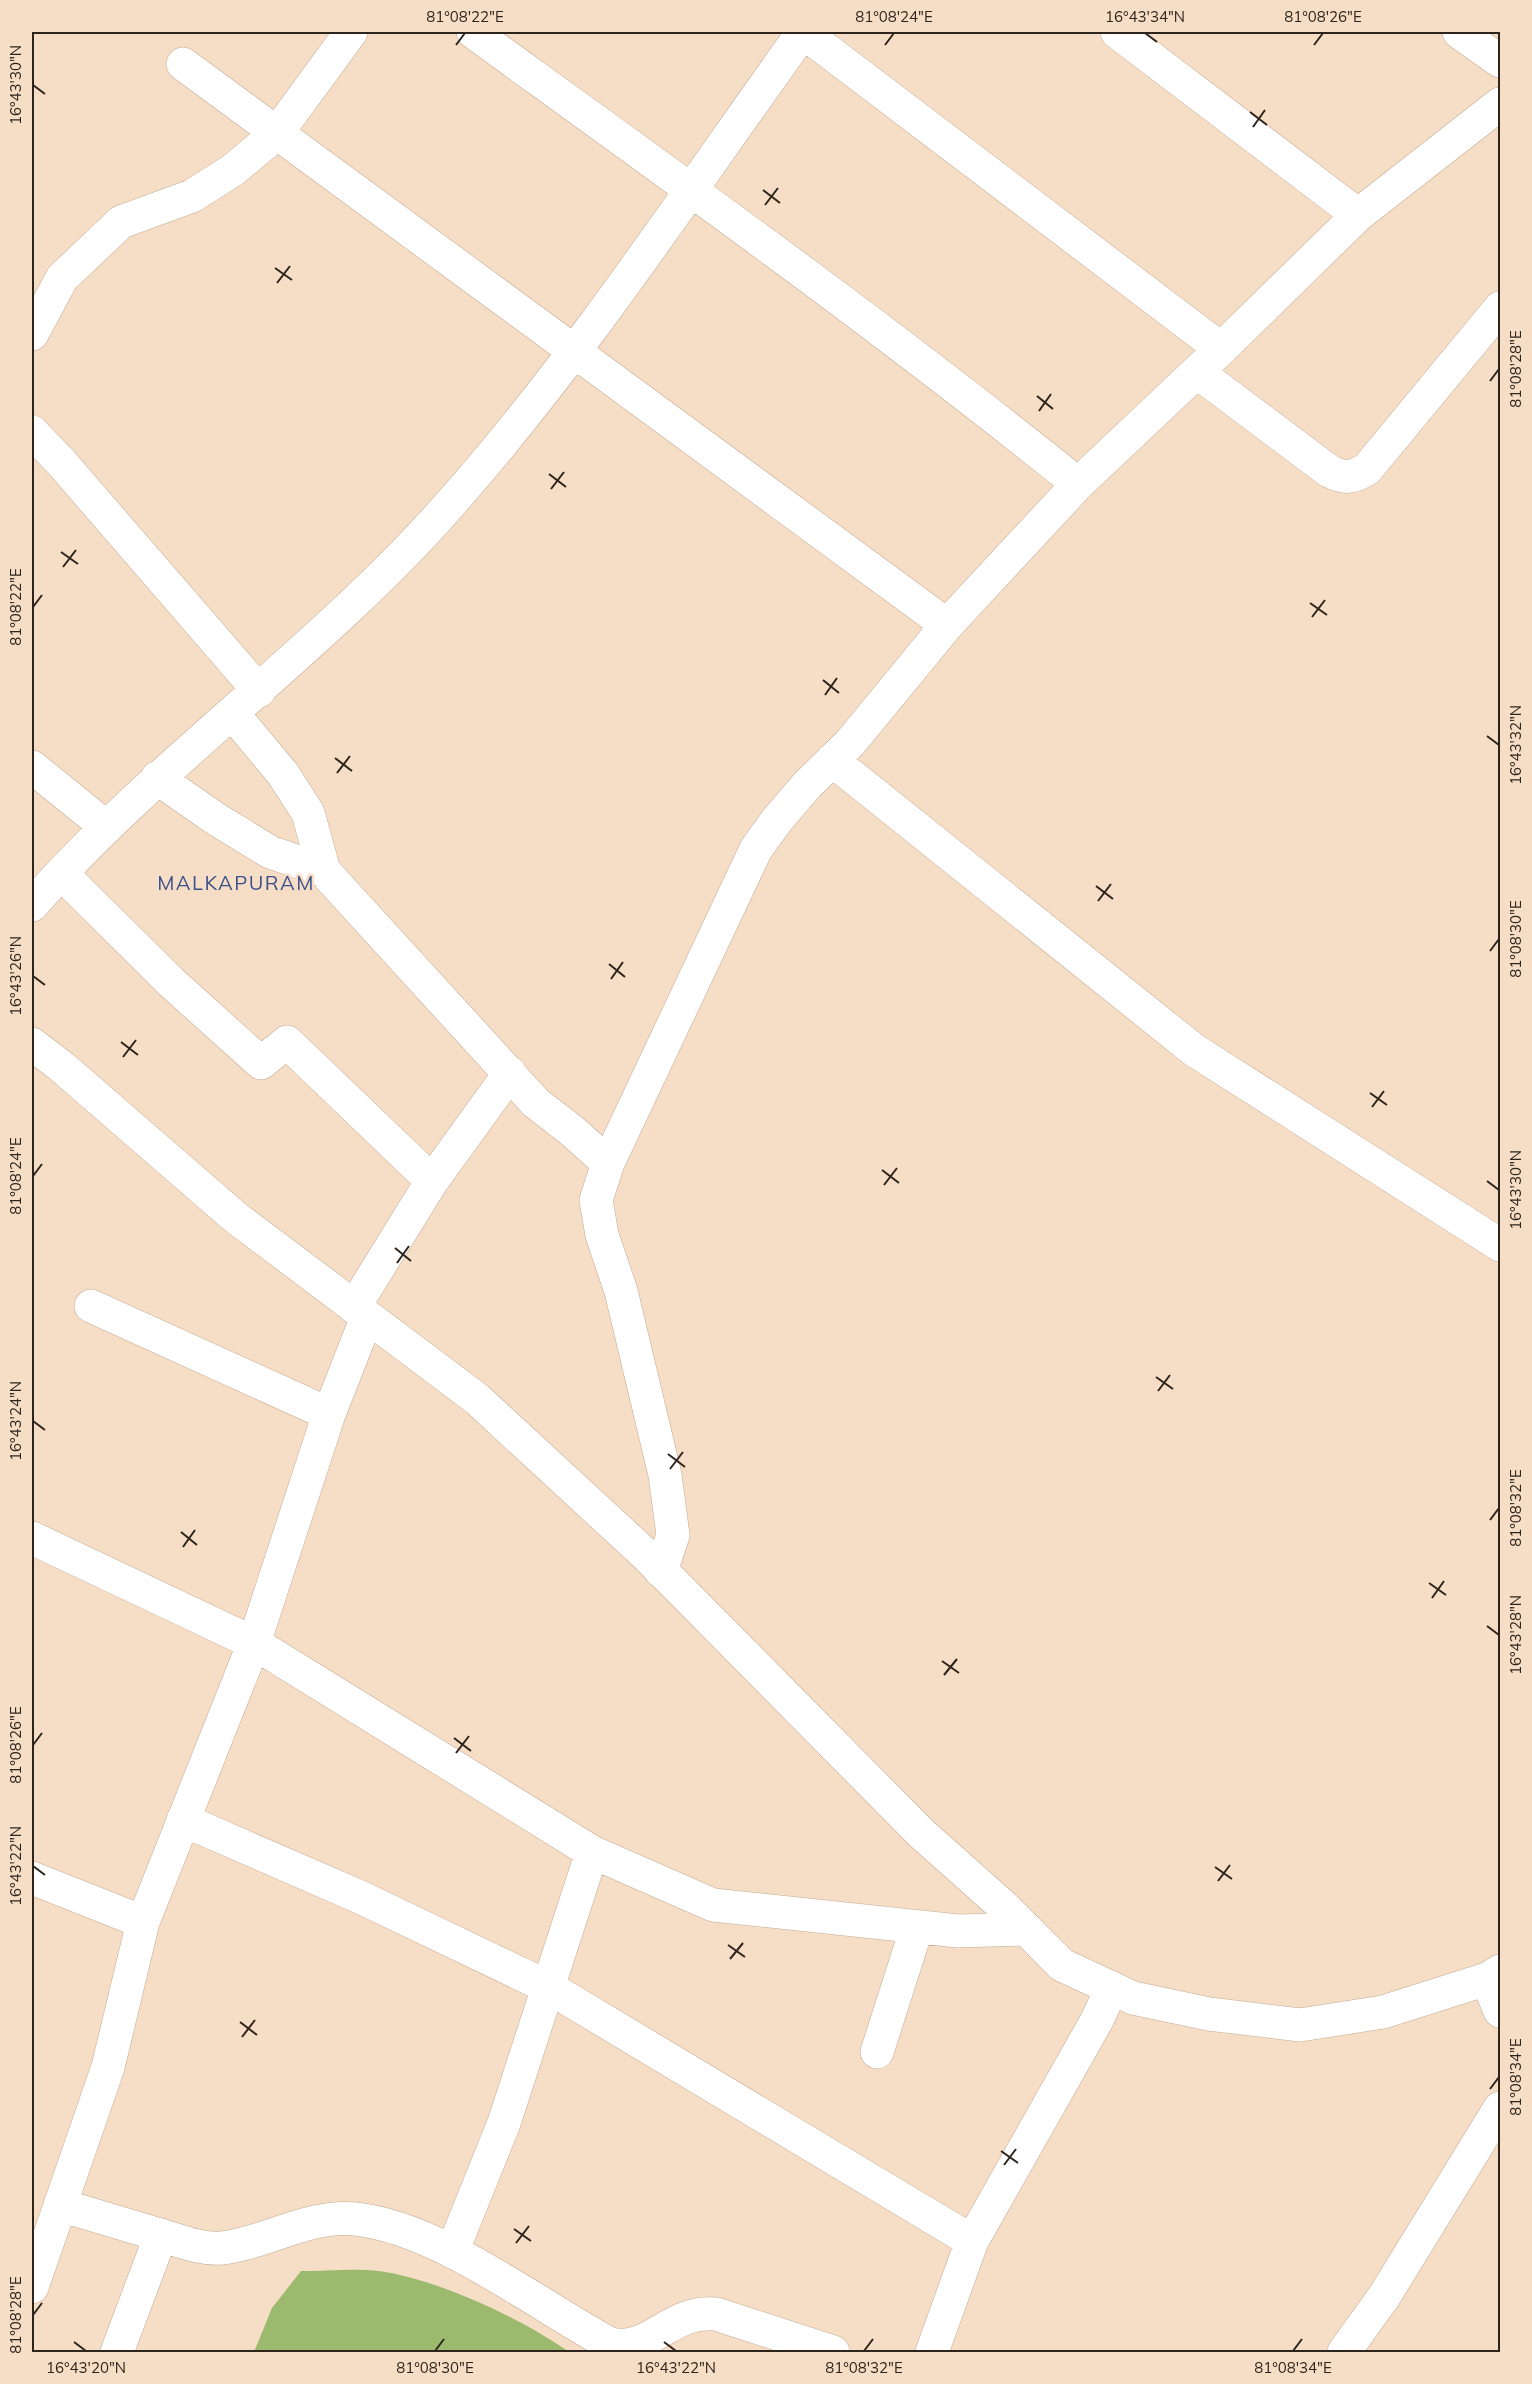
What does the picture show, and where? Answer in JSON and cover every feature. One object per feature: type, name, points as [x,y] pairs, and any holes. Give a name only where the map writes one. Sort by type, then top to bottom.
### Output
[{"type":"street","points":[[32,334],[62,278],[121,222],[192,196],[233,171],[278,133],[351,32]]},
{"type":"street","points":[[473,32],[690,189],[999,420],[1078,484]]},
{"type":"street","points":[[32,906],[105,826],[336,623],[451,503],[573,351],[803,32],[1221,349]]},
{"type":"street","points":[[1117,32],[1358,215]]},
{"type":"street","points":[[1460,32],[1500,61]]},
{"type":"street","points":[[183,64],[947,625]]},
{"type":"street","points":[[661,1571],[673,1535],[665,1475],[621,1291],[602,1236],[596,1200],[608,1163],[756,849],[777,820],[850,743],[947,625],[1078,484],[1358,215],[1500,104]]},
{"type":"street","points":[[1197,372],[1329,471],[1341,477],[1353,477],[1366,469],[1500,308]]},
{"type":"street","points":[[32,432],[60,461],[259,691]]},
{"type":"street","points":[[233,714],[283,774],[308,813],[324,871],[536,1103],[608,1163]]},
{"type":"street","points":[[832,760],[1194,1050],[1500,1245]]},
{"type":"street","points":[[32,767],[105,826]]},
{"type":"street","points":[[157,778],[216,819],[270,852],[324,871]]},
{"type":"street","points":[[62,874],[171,982],[261,1063],[287,1042],[432,1181]]},
{"type":"street","points":[[32,1044],[235,1217],[477,1399],[661,1571],[921,1833],[1062,1965],[1132,1998],[1209,2014],[1300,2025],[1383,2012],[1494,1975],[1500,2011]]},
{"type":"street","points":[[32,2287],[108,2067],[143,1922],[254,1643],[361,1312],[432,1181],[510,1073]]},
{"type":"street","points":[[91,1306],[329,1413]]},
{"type":"street","points":[[32,1538],[254,1643],[592,1852],[713,1905],[958,1931],[1026,1929]]},
{"type":"street","points":[[183,1820],[360,1897],[548,1988],[972,2241]]},
{"type":"street","points":[[452,2252],[504,2123],[592,1852]]},
{"type":"street","points":[[32,1878],[143,1922]]},
{"type":"street","points":[[877,2052],[917,1927]]},
{"type":"street","points":[[932,2352],[972,2241],[1097,2020],[1112,1988]]},
{"type":"street","points":[[1344,2352],[1385,2295],[1500,2108]]},
{"type":"street","points":[[60,2205],[190,2244],[219,2248],[250,2244],[318,2222],[353,2218],[397,2227],[452,2252],[610,2344],[625,2348],[641,2342],[683,2317],[699,2313],[716,2314],[833,2352]]},
{"type":"street","points":[[117,2352],[161,2235]]},
{"type":"shaded area","points":[[369,2270],[402,2275],[426,2282],[503,2314],[569,2352],[254,2352],[272,2308],[301,2271]]},
{"type":"district","name":"MALKAPURAM","points":[[236,882]]}]
